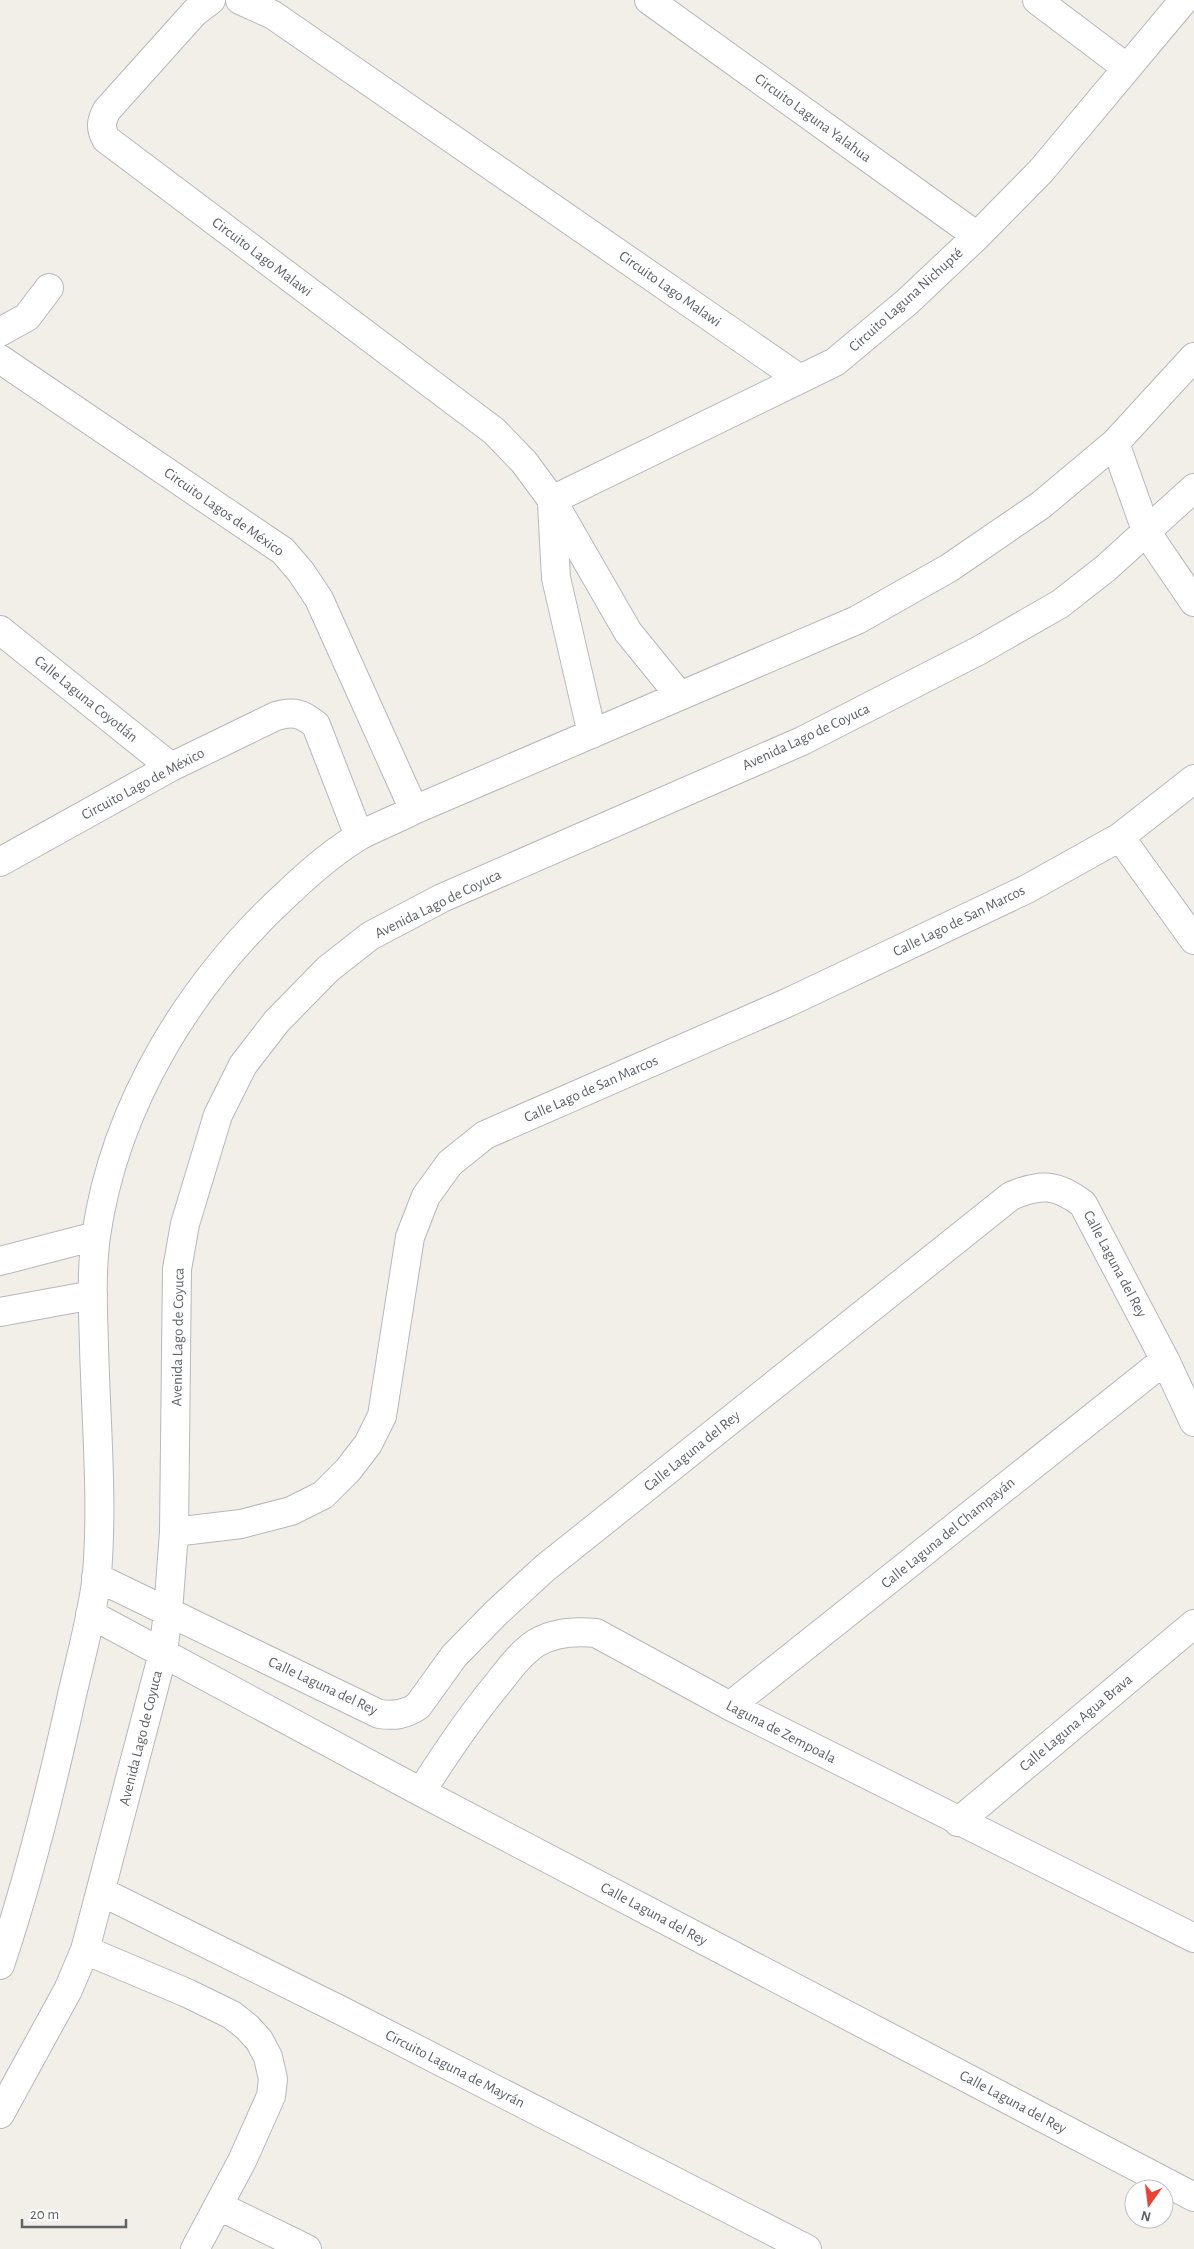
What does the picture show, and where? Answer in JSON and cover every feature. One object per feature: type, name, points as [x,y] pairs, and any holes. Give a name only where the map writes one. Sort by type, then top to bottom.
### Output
[{"type":"street","name":"Circuito Lago Malawi","points":[[211,0],[195,12],[107,110],[102,120],[101,130],[106,139],[494,431],[524,462],[552,500],[628,632],[680,696]]},
{"type":"street","name":"Circuito Lago Malawi","points":[[240,0],[273,15],[800,379]]},
{"type":"street","name":"Circuito Laguna Yalahua","points":[[649,0],[977,236]]},
{"type":"street","points":[[1037,0],[1127,68]]},
{"type":"street","name":"Circuito Laguna Nichupté","points":[[552,500],[835,362],[907,302],[977,236],[1041,171],[1184,0]]},
{"type":"street","points":[[0,332],[27,317],[49,288]]},
{"type":"street","points":[[0,1965],[30,1866],[90,1614],[96,1576],[99,1527],[93,1295],[96,1236],[108,1179],[126,1124],[175,1028],[208,979],[257,921],[308,873],[360,836],[414,810],[857,620],[949,568],[1041,505],[1116,443],[1194,357]]},
{"type":"street","name":"Circuito Lagos de México","points":[[0,359],[283,551],[301,572],[319,599],[414,810]]},
{"type":"street","points":[[1116,443],[1146,533],[1194,602]]},
{"type":"street","points":[[552,500],[556,578],[592,734]]},
{"type":"street","name":"Avenida Lago de Coyuca","points":[[3,2101],[68,1990],[85,1950],[102,1892],[162,1653],[168,1612],[174,1532],[178,1270],[186,1224],[218,1115],[243,1065],[277,1021],[328,969],[370,936],[442,898],[802,741],[978,651],[1060,604],[1106,568],[1146,533],[1190,501]]},
{"type":"street","name":"Calle Laguna Coyotlán","points":[[0,630],[171,768]]},
{"type":"street","name":"Circuito Lago de México","points":[[0,862],[171,768],[276,716],[290,712],[305,715],[316,724],[360,836]]},
{"type":"street","name":"Calle Lago de San Marcos","points":[[174,1532],[241,1524],[291,1511],[323,1495],[348,1470],[368,1444],[382,1416],[410,1237],[426,1196],[450,1163],[485,1134],[789,1002],[1027,889],[1120,837],[1194,779]]},
{"type":"street","points":[[1120,837],[1194,940]]},
{"type":"street","name":"Calle Laguna del Rey","points":[[96,1576],[379,1714],[396,1716],[410,1711],[418,1706],[454,1656],[544,1568],[1011,1196],[1031,1188],[1050,1187],[1062,1191],[1083,1204],[1165,1360],[1194,1422]]},
{"type":"street","points":[[0,1260],[96,1236]]},
{"type":"street","points":[[0,1312],[93,1295]]},
{"type":"street","name":"Calle Laguna del Champayán","points":[[730,1706],[1165,1360]]},
{"type":"street","name":"Calle Laguna del Rey","points":[[90,1614],[421,1792],[1194,2196]]},
{"type":"street","name":"Calle Laguna Agua Brava","points":[[958,1822],[1194,1624]]},
{"type":"street","name":"Laguna de Zempoala","points":[[421,1792],[466,1721],[518,1658],[536,1643],[556,1635],[576,1631],[596,1633],[730,1706],[958,1822],[1190,1929]]},
{"type":"street","name":"Circuito Laguna de Mayrán","points":[[102,1892],[342,2011],[807,2249]]},
{"type":"street","points":[[85,1950],[187,1993],[232,2015],[253,2034],[268,2057],[273,2079],[271,2096],[219,2206],[195,2249]]},
{"type":"street","points":[[219,2206],[307,2249]]}]
